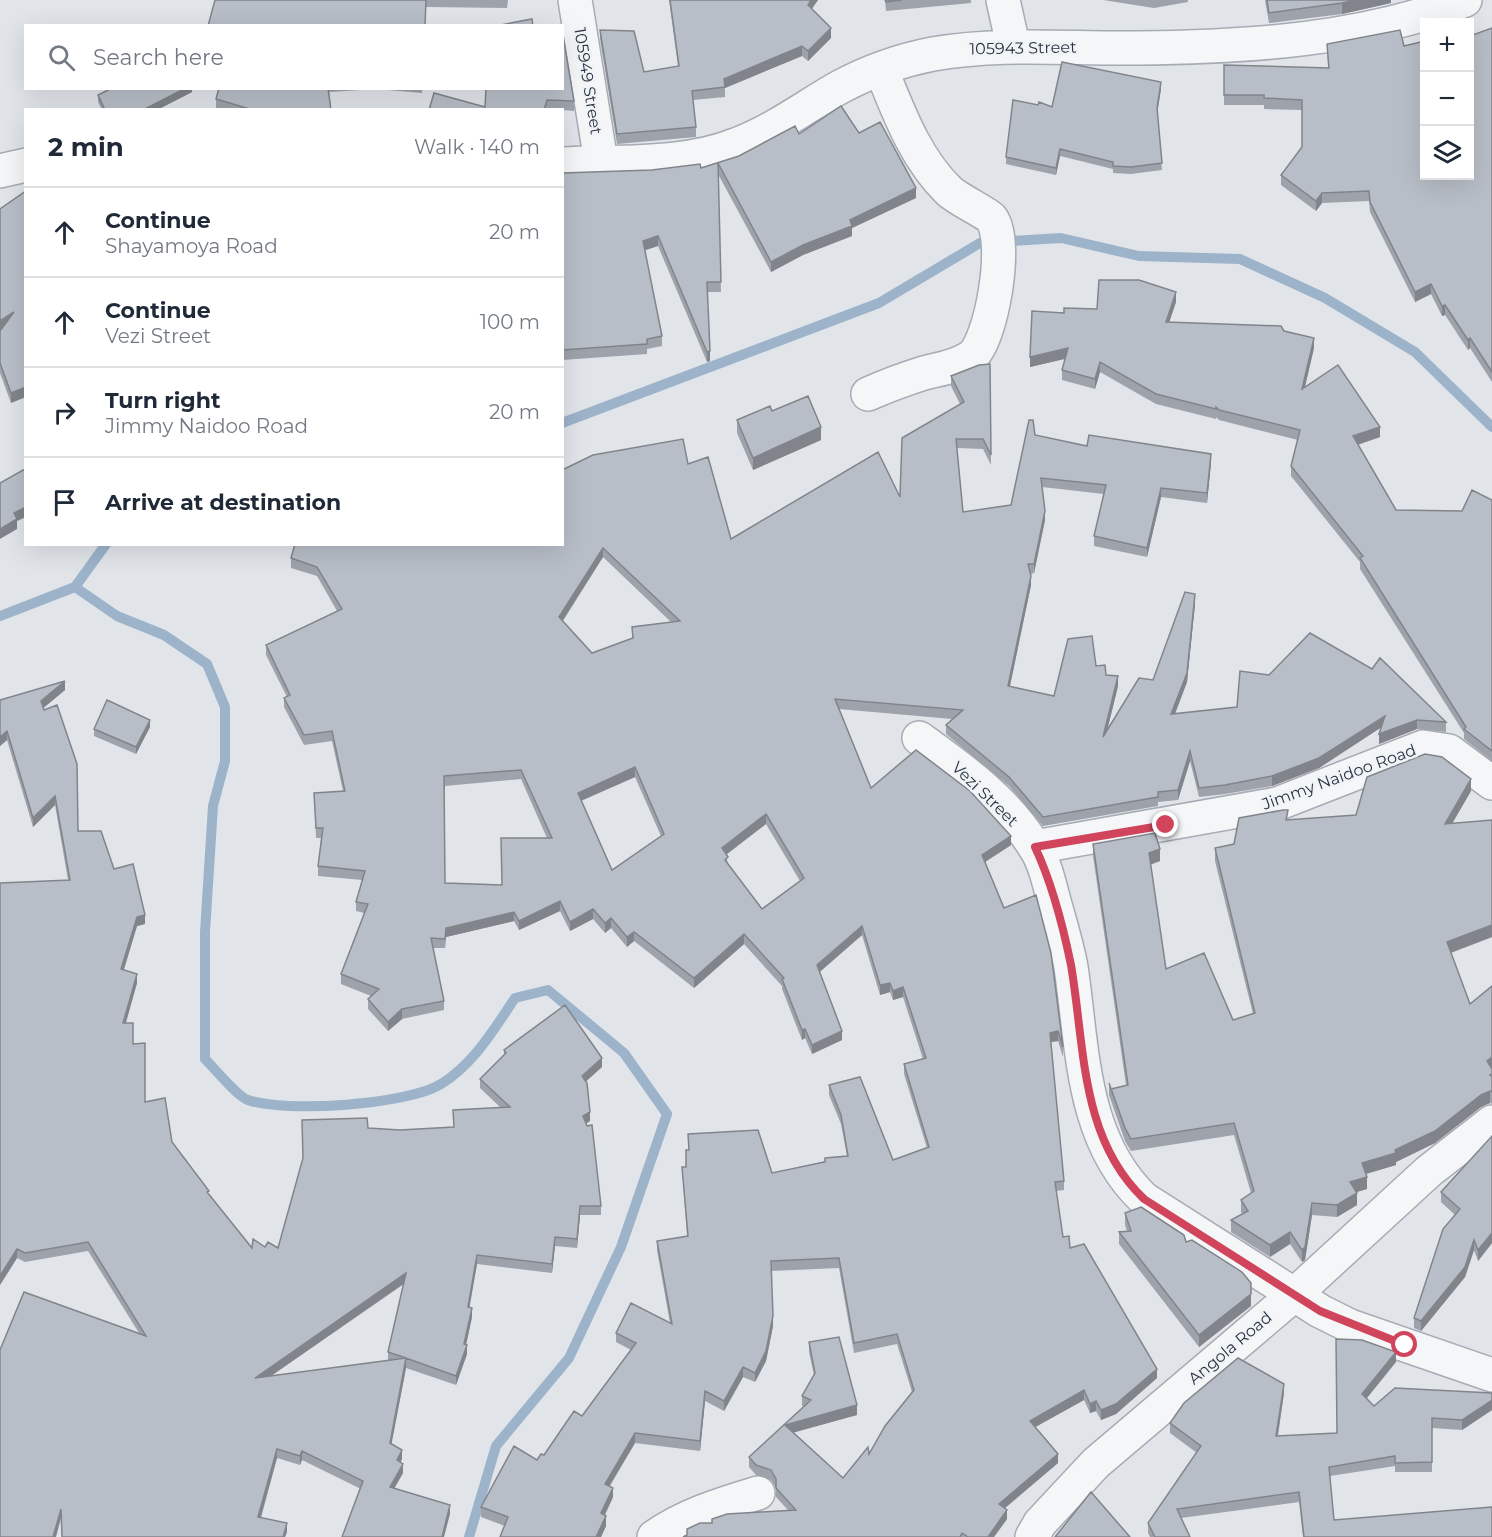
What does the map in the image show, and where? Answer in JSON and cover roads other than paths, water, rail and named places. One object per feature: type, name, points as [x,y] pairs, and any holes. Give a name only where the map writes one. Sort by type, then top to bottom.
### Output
[{"type":"street","name":"105949 Street","points":[[575,0],[601,162]]},
{"type":"street","points":[[1003,0],[1012,45]]},
{"type":"street","name":"105943 Street","points":[[564,164],[696,156],[738,144],[792,118],[841,87],[881,69],[929,55],[979,47],[1012,45],[1137,48],[1239,45],[1334,35],[1383,25],[1465,0]]},
{"type":"street","points":[[868,394],[971,357],[980,347],[992,313],[998,258],[997,232],[991,218],[950,192],[926,165],[904,125],[881,69]]},
{"type":"street","points":[[0,171],[24,165]]},
{"type":"street","name":"Vezi Street","points":[[919,738],[968,773],[1002,805],[1035,847],[1044,865],[1070,964],[1089,1095],[1109,1156],[1126,1181],[1144,1199],[1320,1311],[1350,1326],[1492,1375]]},
{"type":"street","name":"Jimmy Naidoo Road","points":[[1035,847],[1277,804],[1423,747],[1449,751],[1492,783]]},
{"type":"street","name":"Angola Road","points":[[1032,1537],[1040,1523],[1096,1463],[1295,1294],[1429,1171],[1492,1122]]},
{"type":"street","points":[[654,1537],[670,1526],[717,1506],[758,1493]]},
{"type":"waterway","points":[[1010,241],[1061,238],[1139,256],[1240,259],[1325,298],[1415,352],[1492,427]]},
{"type":"waterway","points":[[564,422],[879,303],[980,243]]},
{"type":"waterway","points":[[0,616],[75,587],[105,546]]},
{"type":"waterway","points":[[75,587],[117,616],[164,635],[207,664],[225,707],[225,761],[213,806],[205,932],[205,1059],[243,1098],[266,1104],[289,1106],[346,1105],[375,1102],[425,1091],[441,1084],[464,1066],[491,1034],[515,998],[548,990],[624,1053],[667,1114],[621,1247],[569,1358],[496,1446],[469,1537]]}]
